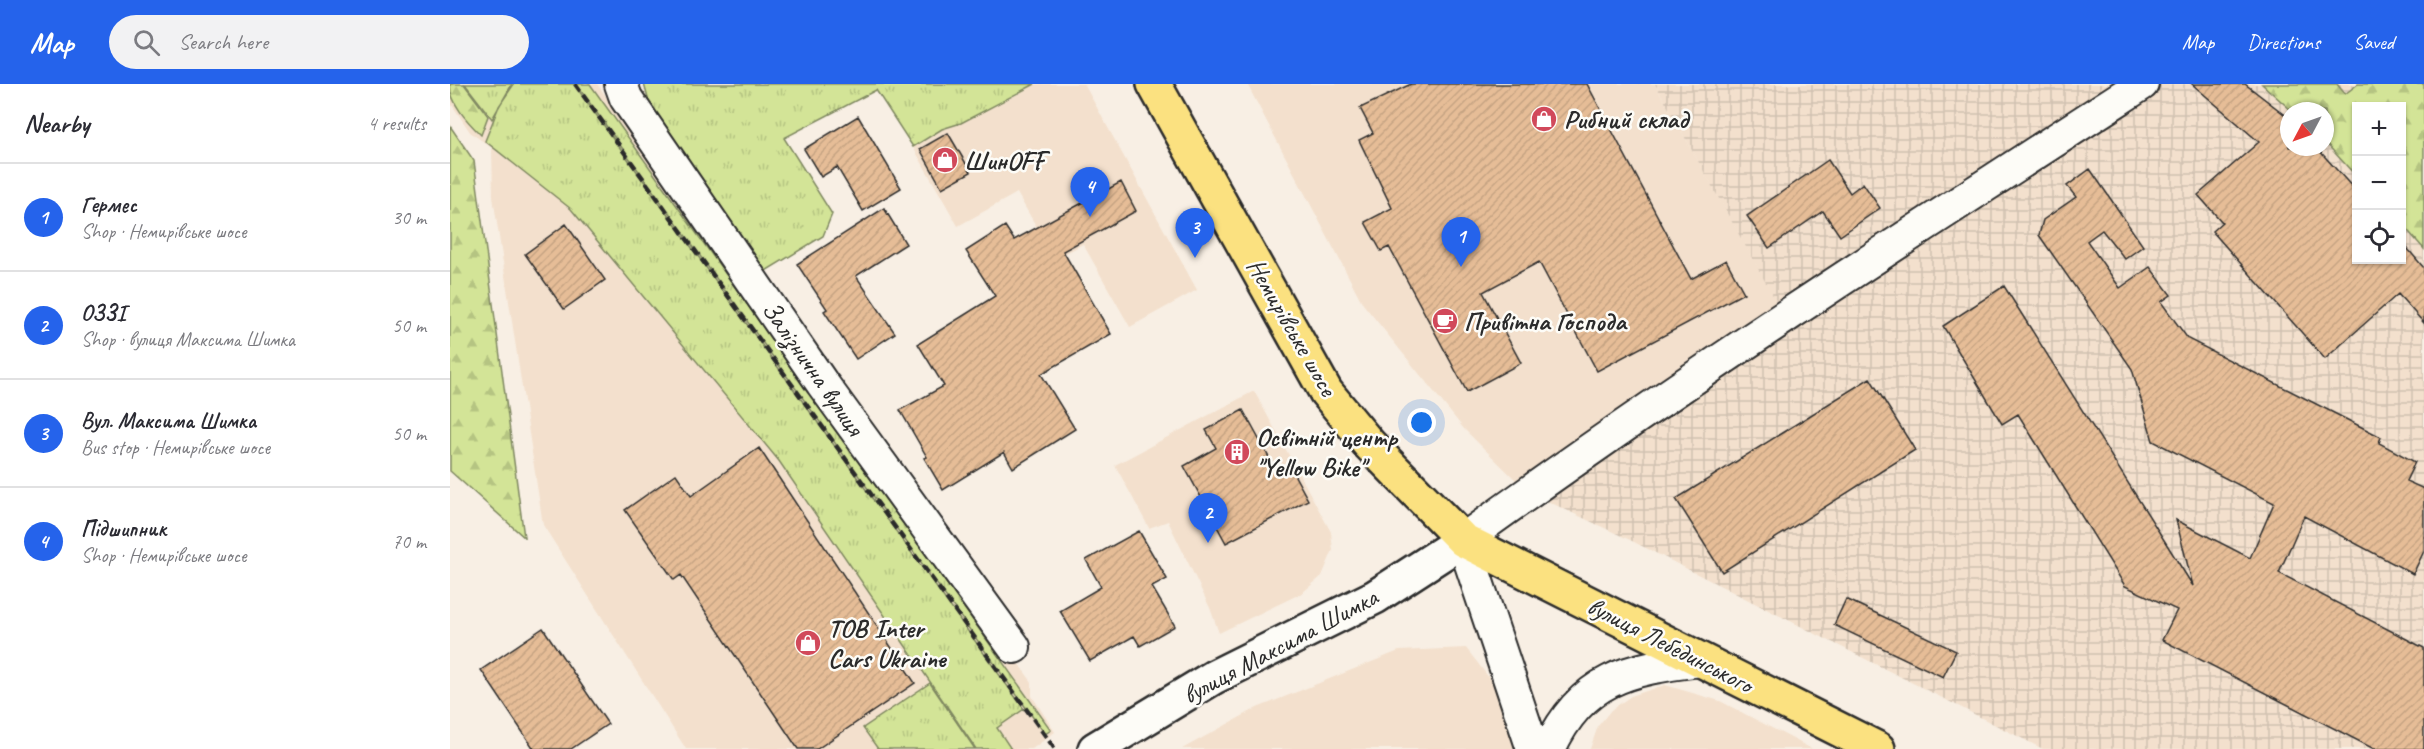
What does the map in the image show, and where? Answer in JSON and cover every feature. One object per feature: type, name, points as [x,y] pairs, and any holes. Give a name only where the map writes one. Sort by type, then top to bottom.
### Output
[{"type":"main road","name":"Немирівське шосе","points":[[1154,84],[1326,392],[1369,444],[1462,540]]},
{"type":"main road","name":"вулиця Лебединського","points":[[1462,540],[1878,749]]},
{"type":"main road","name":"вулиця Максима Шимка","points":[[1095,749],[1214,677],[1376,597],[1462,540]]},
{"type":"street","name":"Залізнична вулиця","points":[[621,84],[626,98],[822,383],[1014,647]]},
{"type":"street","points":[[1462,540],[1559,470],[1849,274],[2142,84]]},
{"type":"street","name":"Немирівське шосе","points":[[1462,540],[1533,749]]},
{"type":"street","points":[[1549,749],[1557,731],[1573,708],[1594,689],[1648,667],[1700,660]]},
{"type":"shaded area","points":[[450,84],[597,84],[1032,682],[1032,696],[1055,732],[1032,749],[686,749],[543,525],[493,197],[492,148],[470,132],[450,102]]},
{"type":"shaded area","points":[[1035,84],[1084,84],[1197,290],[1130,327],[1083,244],[1055,259],[1017,193],[958,226],[913,147],[942,129],[961,123]]},
{"type":"shaded area","points":[[1247,84],[1655,84],[1786,317],[1528,492],[1464,429],[1363,304]]},
{"type":"shaded area","points":[[1655,84],[2424,84],[2424,749],[2043,749],[1630,540],[1528,492],[1785,317]]},
{"type":"shaded area","points":[[1254,391],[1331,532],[1333,550],[1322,576],[1302,593],[1219,633],[1210,608],[1168,521],[1149,528],[1115,465]]},
{"type":"shaded area","points":[[1466,648],[1525,724],[1533,749],[1182,749],[1257,708],[1399,651]]},
{"type":"shaded area","points":[[1665,685],[1720,701],[1812,749],[1590,749],[1598,726],[1611,710],[1631,696]]},
{"type":"green space","points":[[450,84],[464,84],[488,116],[481,135],[456,105]]},
{"type":"green space","points":[[465,84],[512,84],[492,119]]},
{"type":"green space","points":[[514,84],[574,84],[1024,709],[997,728],[1011,749],[976,749],[779,461],[571,209],[485,141],[499,106]]},
{"type":"green space","points":[[576,84],[590,84],[1051,730],[1045,734]]},
{"type":"green space","points":[[644,84],[1035,84],[961,123],[942,129],[913,147],[876,90],[784,138],[832,214],[823,236],[764,272],[654,120]]},
{"type":"green space","points":[[2262,84],[2337,84],[2345,94],[2358,84],[2424,84],[2424,249],[2406,229],[2406,102],[2352,102],[2352,172],[2334,152],[2334,102],[2282,102]]},
{"type":"green space","points":[[450,126],[474,161],[524,537],[450,471]]},
{"type":"green space","points":[[930,683],[975,749],[878,749],[863,728]]},
{"type":"building","points":[[1411,84],[1587,84],[1691,279],[1726,260],[1744,293],[1597,371],[1539,262],[1483,292],[1521,363],[1467,392],[1389,247],[1381,251],[1365,222],[1392,208],[1359,140],[1373,133],[1360,108]]},
{"type":"building","points":[[2192,84],[2245,84],[2280,111],[2280,156],[2324,156],[2352,187],[2352,264],[2406,264],[2406,247],[2424,268],[2424,323],[2398,294],[2325,359],[2212,231],[2222,222],[2198,195],[2259,142]]},
{"type":"building","points":[[858,116],[901,188],[863,211],[837,167],[821,177],[804,149]]},
{"type":"building","name":"ШинOFF","points":[[948,133],[971,172],[942,188],[920,149]]},
{"type":"building","points":[[1828,160],[1850,193],[1863,183],[1880,208],[1840,236],[1823,211],[1769,248],[1747,216]]},
{"type":"building","points":[[2090,169],[2143,246],[2125,259],[2102,230],[2087,241],[2120,288],[2150,267],[2171,295],[2161,302],[2188,339],[2381,437],[2379,443],[2415,462],[2406,481],[2424,489],[2424,551],[2413,574],[2304,516],[2279,573],[2424,648],[2424,749],[2374,749],[2162,640],[2177,610],[2125,586],[2018,414],[2002,424],[1943,326],[2004,286],[2193,586],[2176,520],[2250,558],[2274,503],[2153,441],[2132,369],[2039,235],[2043,220],[2076,197],[2067,186]]},
{"type":"building","points":[[1121,182],[1136,211],[1063,251],[1111,334],[1041,374],[1075,429],[1013,468],[1004,452],[943,490],[900,410],[944,386],[918,344],[995,296],[966,251],[1005,226],[1014,240]]},
{"type":"building","points":[[884,208],[906,244],[856,276],[895,333],[856,359],[824,311],[827,309],[797,264]]},
{"type":"building","points":[[566,224],[605,280],[564,309],[525,254]]},
{"type":"building","points":[[1870,378],[1915,450],[1722,572],[1676,499]]},
{"type":"building","points":[[1243,410],[1277,472],[1289,465],[1308,500],[1226,543],[1184,466],[1216,448],[1206,430]]},
{"type":"building","name":"ТОВ Inter Cars Ukraine","points":[[759,448],[915,683],[817,749],[798,749],[681,575],[674,580],[625,510],[676,474],[691,496]]},
{"type":"building","points":[[1139,531],[1167,579],[1152,587],[1175,626],[1140,646],[1134,636],[1090,661],[1060,611],[1101,587],[1086,560]]},
{"type":"building","points":[[1846,599],[1956,651],[1943,677],[1834,625]]},
{"type":"building","points":[[543,628],[608,724],[571,749],[534,749],[481,670]]},
{"type":"railway","points":[[575,84],[1055,749]]},
{"type":"place","name":"Рибний склад","points":[[1544,119]]},
{"type":"place","name":"ШинOFF","points":[[945,160]]},
{"type":"place","name":"Підшипник","points":[[1090,217]]},
{"type":"place","name":"Вул. Максима Шимка","points":[[1195,258]]},
{"type":"place","name":"Гермес","points":[[1461,267]]},
{"type":"place","name":"Привітна Господа","points":[[1445,321]]},
{"type":"place","name":"Освітній центр \"Yellow Bike\"","points":[[1237,452]]},
{"type":"place","name":"ОЗЗІ","points":[[1208,543]]},
{"type":"place","name":"ТОВ Inter Cars Ukraine","points":[[808,643]]}]
